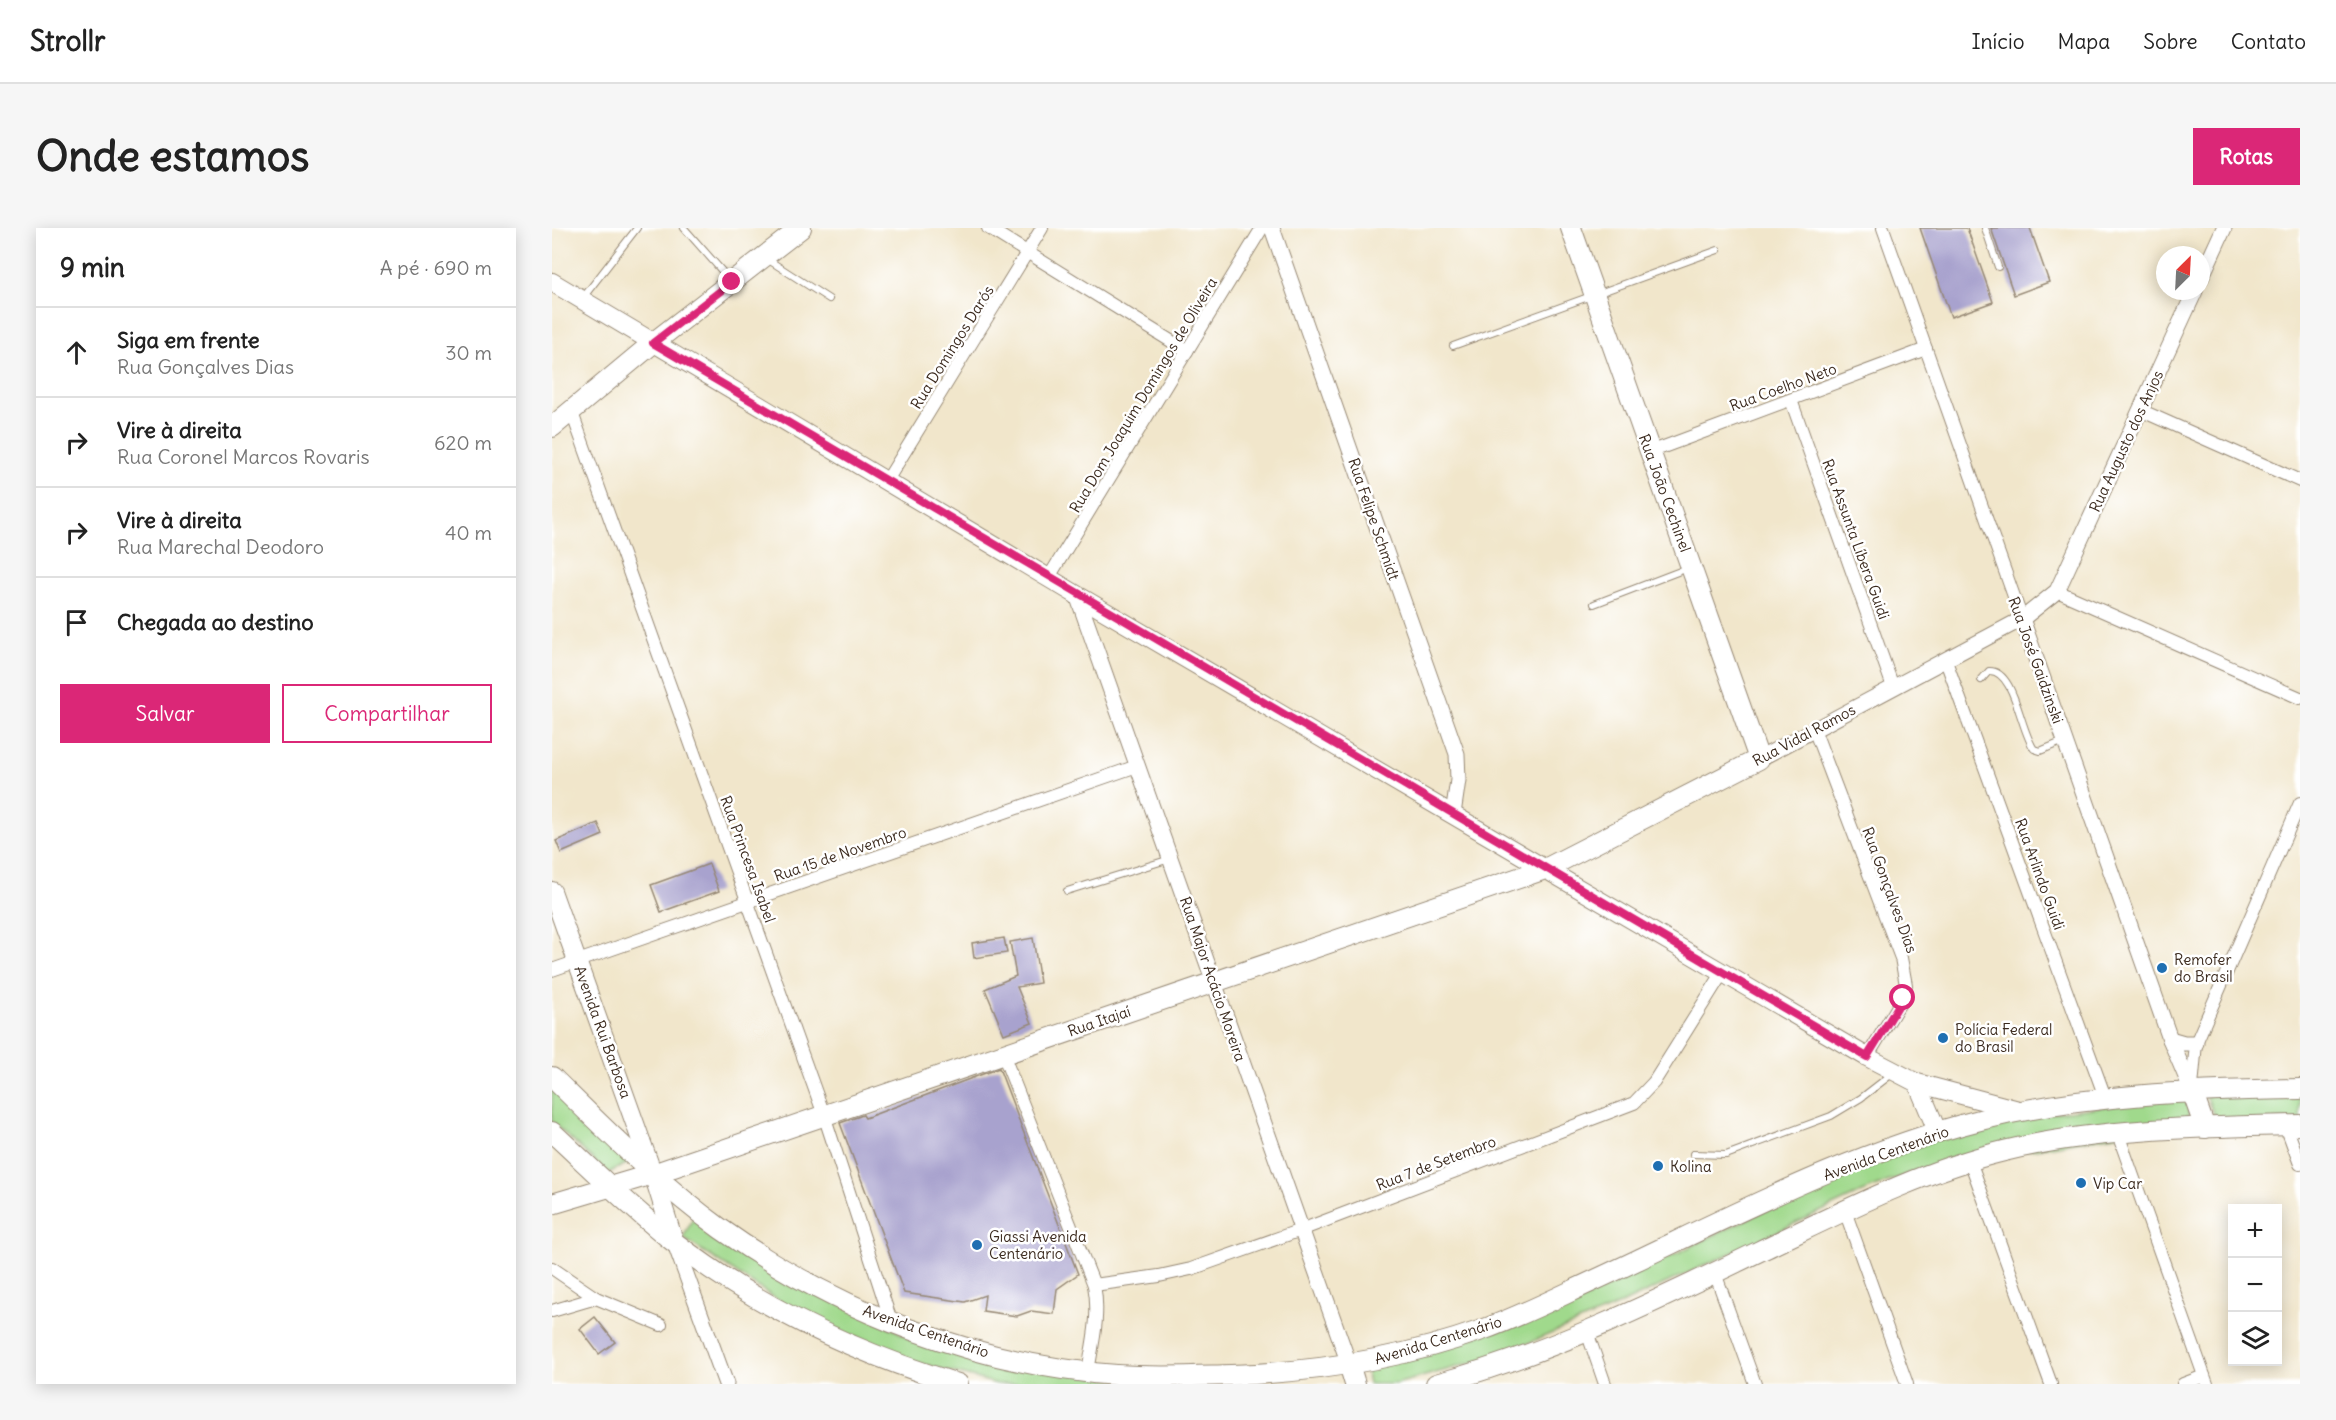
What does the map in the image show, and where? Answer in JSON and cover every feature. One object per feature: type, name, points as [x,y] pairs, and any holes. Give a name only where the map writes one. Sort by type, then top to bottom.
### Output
[{"type":"main road","points":[[552,427],[653,343],[801,228]]},
{"type":"main road","name":"Rua João Cechinel","points":[[1571,228],[1759,759]]},
{"type":"main road","points":[[552,282],[1077,595],[1867,1057],[1917,1083],[2022,1110]]},
{"type":"main road","name":"Rua Vidal Ramos","points":[[1545,869],[1759,759]]},
{"type":"main road","name":"Rua Itajaí","points":[[552,1204],[609,1185],[653,1174],[1545,869]]},
{"type":"main road","name":"Avenida Rui Barbosa","points":[[552,891],[653,1174],[674,1241]]},
{"type":"main road","name":"Avenida Centenário","points":[[552,1077],[653,1174],[723,1230],[767,1259],[837,1298],[891,1321],[991,1355],[1036,1365],[1144,1376],[1310,1377],[1349,1364],[1404,1353],[1491,1326],[1785,1192],[1878,1153],[1938,1133],[2022,1110],[2105,1097],[2192,1091],[2300,1089]]},
{"type":"main road","points":[[1917,1083],[1938,1133]]},
{"type":"main road","points":[[2192,1091],[2205,1128]]},
{"type":"main road","points":[[1436,1384],[1490,1368],[1587,1332],[1845,1211],[1970,1161],[2004,1151],[2118,1134],[2293,1125]]},
{"type":"main road","points":[[552,1132],[674,1241],[730,1281],[792,1318],[877,1357],[958,1384]]},
{"type":"main road","points":[[1349,1364],[1355,1384]]},
{"type":"street","points":[[988,228],[1187,351]]},
{"type":"street","name":"Rua Domingos Darós","points":[[886,482],[1042,228]]},
{"type":"street","name":"Rua Dom Joaquim Domingos de Oliveira","points":[[1049,577],[1262,228]]},
{"type":"street","name":"Rua Felipe Schmidt","points":[[1272,228],[1457,754],[1458,780],[1453,814]]},
{"type":"street","name":"Rua José Gaidzinski","points":[[1883,228],[2170,1039],[2192,1091]]},
{"type":"street","points":[[2210,258],[2224,228]]},
{"type":"street","name":"Rua Augusto dos Anjos","points":[[2056,591],[2191,300]]},
{"type":"street","name":"Rua Coelho Neto","points":[[1650,452],[1926,349]]},
{"type":"street","name":"Rua Assunta Líbera Guidi","points":[[1791,400],[1893,687]]},
{"type":"street","name":"Rua Princesa Isabel","points":[[571,410],[824,1115],[891,1321]]},
{"type":"street","points":[[2140,410],[2300,481]]},
{"type":"street","points":[[2056,591],[2300,698]]},
{"type":"street","name":"Rua Vidal Ramos","points":[[1759,759],[2022,619],[2056,591]]},
{"type":"street","name":"Rua Major Acácio Moreira","points":[[1077,595],[1349,1364]]},
{"type":"street","name":"Rua Arlindo Guidi","points":[[1946,661],[2105,1097]]},
{"type":"street","name":"Rua Gonçalves Dias","points":[[1814,729],[1901,958],[1906,985],[1903,998],[1867,1057]]},
{"type":"street","name":"Rua 15 de Novembro","points":[[552,970],[1137,766]]},
{"type":"street","points":[[2192,1091],[2196,1043],[2300,803]]},
{"type":"street","name":"Rua 7 de Setembro","points":[[1094,1285],[1191,1269],[1301,1230],[1634,1104],[1654,1082],[1723,972]]},
{"type":"street","points":[[2170,1039],[2184,1043],[2196,1043]]},
{"type":"street","points":[[1003,1054],[1094,1285],[1098,1302],[1097,1322],[1088,1371]]},
{"type":"street","points":[[2293,1125],[2300,1164]]},
{"type":"street","points":[[2118,1134],[2206,1380],[2183,1384]]},
{"type":"street","points":[[1970,1161],[2051,1384]]},
{"type":"street","points":[[1845,1211],[1907,1384]]},
{"type":"street","points":[[674,1241],[726,1384]]},
{"type":"street","points":[[552,1268],[596,1298],[661,1325]]},
{"type":"street","points":[[1715,1273],[1755,1384]]},
{"type":"street","points":[[552,1311],[596,1298]]},
{"type":"street","points":[[1587,1332],[1605,1384]]},
{"type":"lane","points":[[581,300],[637,228]]},
{"type":"lane","points":[[684,228],[732,282]]},
{"type":"lane","points":[[1985,228],[1998,267]]},
{"type":"lane","points":[[1453,346],[1718,250]]},
{"type":"lane","points":[[764,257],[829,298]]},
{"type":"lane","points":[[1594,604],[1691,567]]},
{"type":"lane","points":[[1981,680],[1989,671],[1995,671],[2006,678],[2034,749],[2040,751],[2065,741]]},
{"type":"lane","points":[[1067,891],[1170,859]]},
{"type":"lane","points":[[1694,1154],[1726,1155],[1831,1116],[1861,1098],[1895,1071]]},
{"type":"green space","points":[[552,1089],[630,1162],[608,1173],[552,1122]]},
{"type":"green space","points":[[2206,1095],[2300,1095],[2300,1120],[2216,1121]]},
{"type":"green space","points":[[2188,1096],[2189,1122],[1920,1169],[1869,1189],[1619,1305],[1500,1355],[1396,1384],[1369,1384],[1366,1369],[1509,1326],[1587,1297],[1780,1203],[1943,1137],[2013,1118]]},
{"type":"green space","points":[[693,1218],[911,1339],[1129,1384],[997,1384],[905,1359],[796,1312],[683,1238]]},
{"type":"building","points":[[1920,228],[1967,228],[1993,302],[1951,317]]},
{"type":"building","points":[[1991,228],[2030,228],[2049,282],[2014,295]]},
{"type":"building","points":[[598,823],[603,835],[561,853],[556,841]]},
{"type":"building","points":[[709,864],[719,891],[661,912],[651,885]]},
{"type":"building","points":[[1004,938],[1007,953],[974,958],[972,943]]},
{"type":"building","points":[[1033,938],[1040,983],[1017,987],[1032,1023],[1004,1034],[985,989],[1016,976],[1010,942]]},
{"type":"building","points":[[999,1068],[1078,1274],[1057,1289],[1054,1314],[1031,1311],[1017,1316],[983,1311],[985,1295],[965,1302],[904,1293],[840,1123],[863,1115],[865,1118]]},
{"type":"building","points":[[595,1317],[615,1342],[599,1354],[580,1329]]},
{"type":"place","name":"Remofer do Brasil","points":[[2162,968]]},
{"type":"place","name":"Polícia Federal do Brasil","points":[[1943,1038]]},
{"type":"place","name":"Kolina","points":[[1658,1166]]},
{"type":"place","name":"Vip Car","points":[[2081,1183]]},
{"type":"place","name":"Giassi Avenida Centenário","points":[[977,1245]]},
{"type":"route","points":[[732,282],[653,343],[1077,595],[1867,1057],[1903,998]]}]
